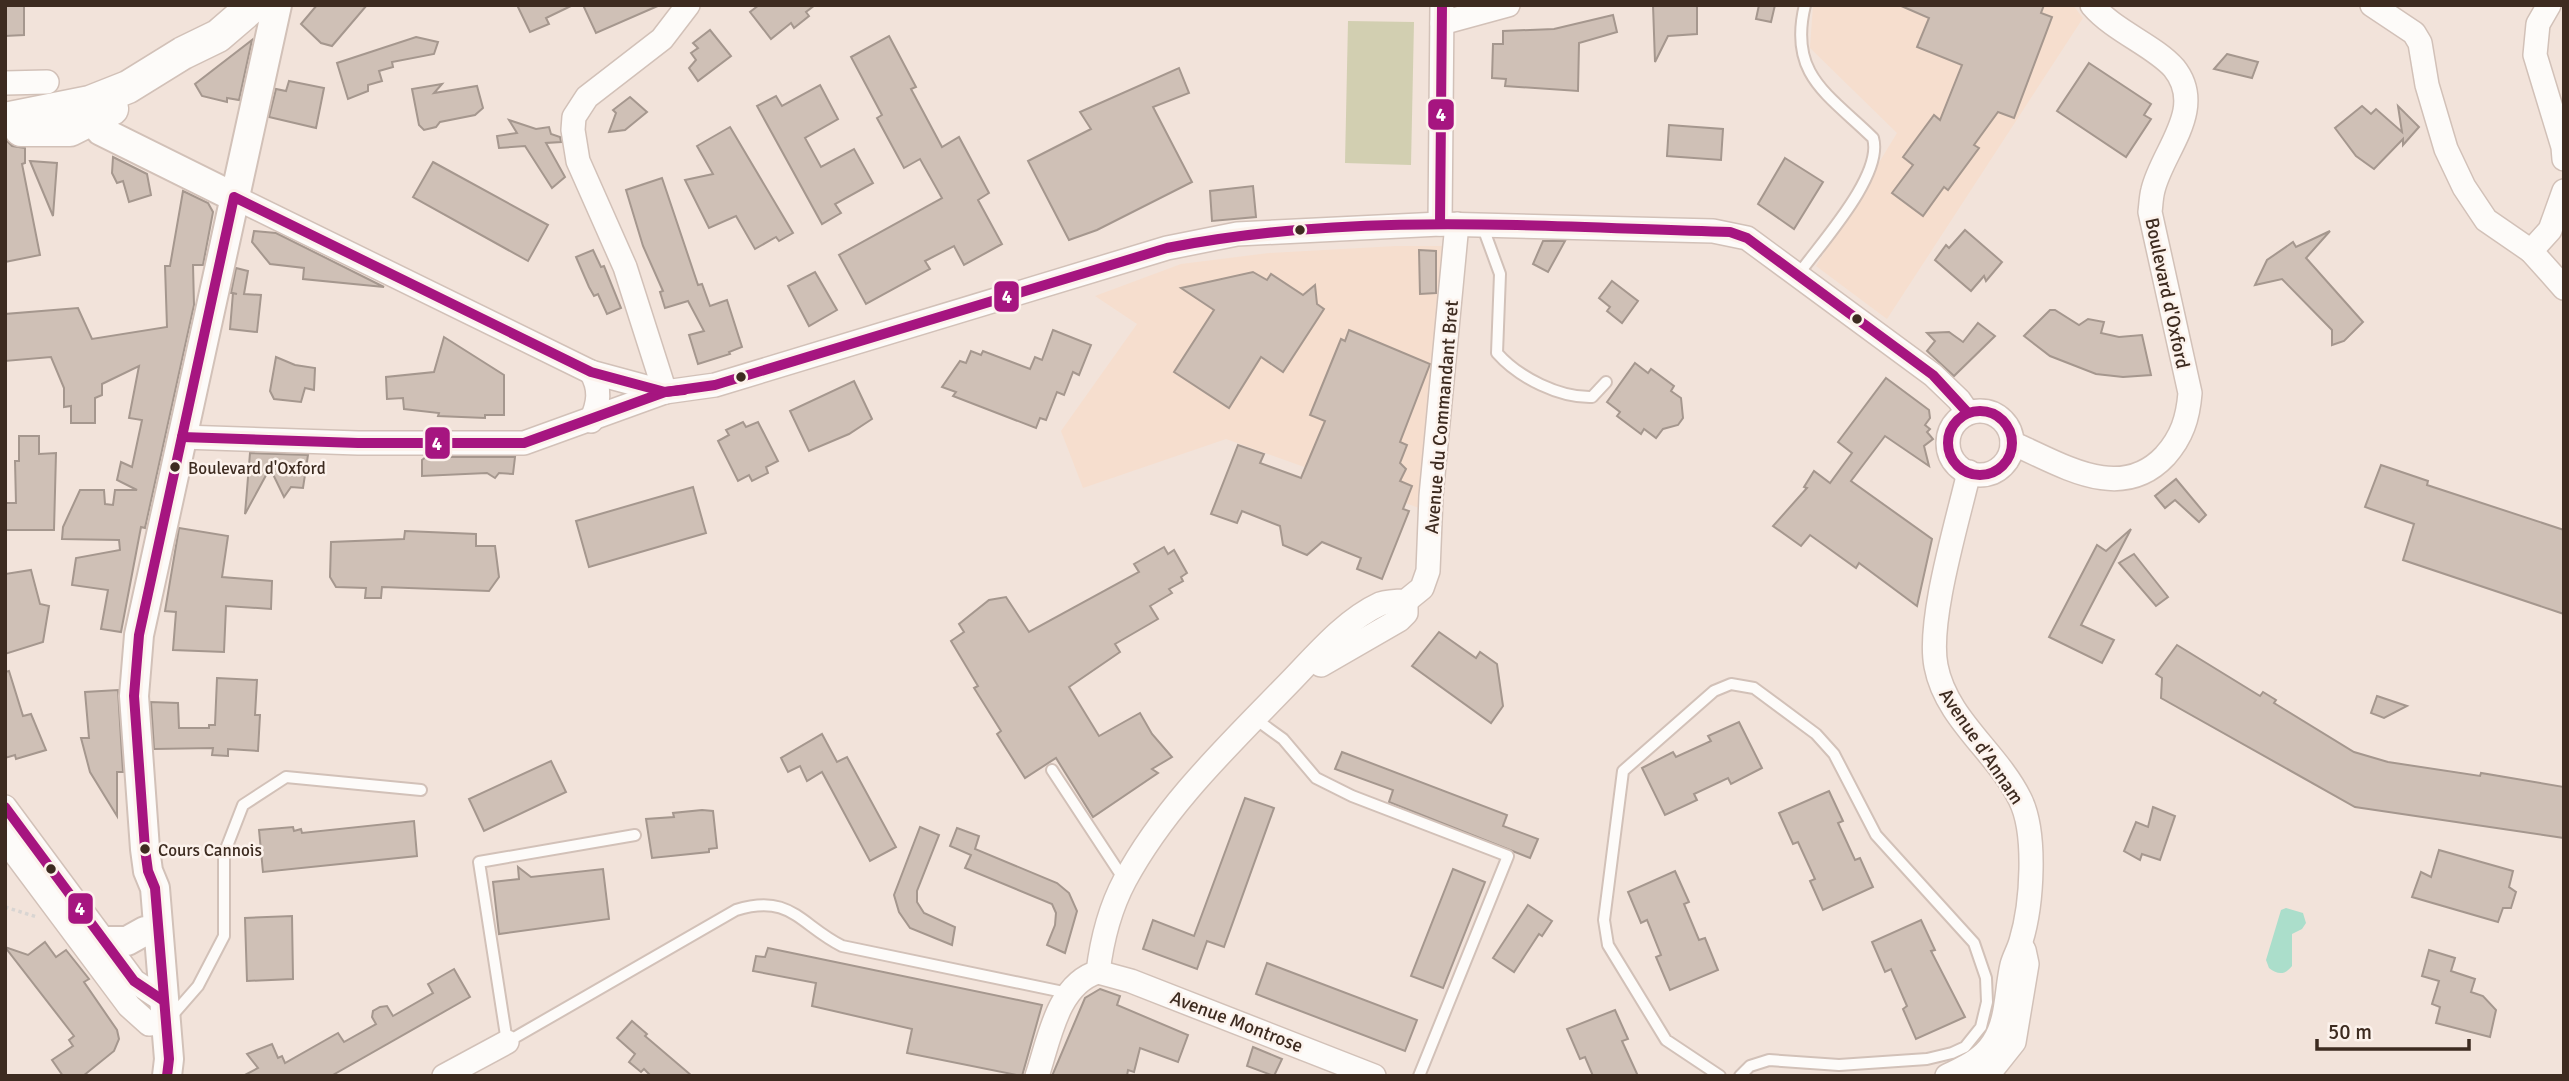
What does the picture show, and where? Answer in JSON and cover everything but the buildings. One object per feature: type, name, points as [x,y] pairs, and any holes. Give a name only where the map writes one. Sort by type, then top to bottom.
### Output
[{"type":"main road","points":[[49,108],[70,130],[100,118],[223,32],[254,5]]},
{"type":"main road","points":[[5,119],[89,102],[186,59]]},
{"type":"main road","points":[[5,127],[49,108]]},
{"type":"street","points":[[167,1076],[155,888],[148,871],[134,696],[139,635],[276,5]]},
{"type":"street","points":[[665,392],[625,267],[578,161],[573,130],[574,117],[587,97],[662,39],[688,5]]},
{"type":"street","points":[[1442,14],[1508,5]]},
{"type":"street","name":"Boulevard d'Oxford","points":[[2012,443],[2102,479],[2121,481],[2143,474],[2161,460],[2178,442],[2188,415],[2190,393],[2150,212],[2153,190],[2184,119],[2184,93],[2174,68],[2102,17],[2092,5]]},
{"type":"street","points":[[2372,5],[2414,33],[2420,43],[2427,85],[2446,149],[2464,187],[2486,220],[2530,251],[2564,288]]},
{"type":"street","points":[[2549,5],[2538,24],[2535,55],[2563,146],[2564,159]]},
{"type":"street","name":"Avenue du Commandant Bret","points":[[1098,972],[1102,938],[1125,881],[1155,831],[1189,787],[1281,691],[1399,620],[1406,613],[1406,601],[1422,587],[1429,571],[1431,496],[1449,224],[1442,14]]},
{"type":"street","points":[[223,32],[253,33],[262,44],[265,60]]},
{"type":"street","points":[[5,83],[49,108]]},
{"type":"street","points":[[128,87],[99,108],[101,131],[591,372],[665,392]]},
{"type":"street","points":[[2530,251],[2550,230],[2564,191]]},
{"type":"street","points":[[182,437],[508,444],[548,436],[665,392],[715,385],[1196,241],[1275,231],[1449,224],[1730,232],[1747,238],[1933,376],[1959,400],[1968,413]]},
{"type":"street","points":[[591,372],[597,383],[598,395],[598,407],[591,421]]},
{"type":"street","points":[[1978,411],[1998,416],[2010,433],[2012,443],[2010,453],[1998,469],[1989,473],[1969,472],[1952,458],[1949,448],[1952,427],[1968,413],[1978,411]]},
{"type":"street","name":"Avenue d'Annam","points":[[1947,1076],[1985,1054],[1998,1036],[2012,963],[2022,939],[2031,869],[2029,822],[2010,782],[1948,701],[1935,663],[1939,609],[1969,472]]},
{"type":"street","points":[[5,807],[134,981],[162,1008]]},
{"type":"street","points":[[5,840],[121,996],[162,1008]]},
{"type":"street","points":[[148,871],[143,888],[145,931],[162,1008],[151,1060],[157,1076]]},
{"type":"street","points":[[105,942],[127,942],[145,931]]},
{"type":"street","name":"Avenue d'Annam","points":[[1987,1076],[2013,1062],[2027,964],[2022,939]]},
{"type":"street","points":[[1037,1076],[1068,993],[1087,975],[1098,972]]},
{"type":"street","name":"Avenue Montrose","points":[[1098,972],[1132,981],[1374,1076]]},
{"type":"street","points":[[444,1076],[507,1042]]},
{"type":"lane","points":[[1798,275],[1865,180],[1876,148],[1872,138],[1813,80],[1805,65],[1800,37],[1805,5]]},
{"type":"lane","points":[[1482,225],[1500,274],[1497,353],[1505,363],[1572,398],[1592,397],[1606,382]]},
{"type":"lane","points":[[1720,1076],[1666,1040],[1608,945],[1604,920],[1623,771],[1714,691],[1731,684],[1754,688],[1777,703],[1816,734],[1834,754],[1876,835],[1974,943],[1983,963],[1987,990],[1981,1027],[1965,1048],[1952,1053],[1927,1059],[1839,1065],[1769,1060],[1750,1066],[1740,1076]]},
{"type":"lane","points":[[1254,718],[1283,739],[1316,778],[1352,796],[1508,856],[1419,1076]]},
{"type":"lane","points":[[1052,770],[1125,881]]},
{"type":"lane","points":[[162,1008],[198,986],[224,936],[224,854],[243,805],[286,777],[421,790]]},
{"type":"lane","points":[[635,835],[479,862],[507,1042],[736,910],[751,905],[777,907],[794,912],[826,938],[842,946],[1068,993]]},
{"type":"shaded area","points":[[1813,5],[2073,5],[2083,18],[1887,319],[1816,266],[1897,133],[1810,48]]},
{"type":"shaded area","points":[[1348,21],[1414,22],[1411,165],[1345,163]]},
{"type":"shaded area","points":[[1442,246],[1422,509],[1226,439],[1083,488],[1061,431],[1137,324],[1095,296],[1181,264],[1269,253]]},
{"type":"shaded area","points":[[2286,908],[2303,913],[2306,923],[2302,929],[2292,934],[2292,966],[2287,971],[2278,973],[2269,968],[2266,960],[2281,910]]},
{"type":"transit line","name":"4","points":[[1440,224],[1442,5]]},
{"type":"transit line","name":"4","points":[[167,1076],[169,1059],[155,888],[148,871],[145,849],[134,696],[139,635],[234,197],[591,372],[665,392],[715,385],[1167,248],[1237,236],[1377,225],[1448,224],[1730,232],[1747,238],[1933,375],[1968,413]]},
{"type":"transit line","name":"4","points":[[182,437],[358,443],[524,443],[665,392],[684,390]]},
{"type":"transit line","name":"4","points":[[1980,411],[1998,417],[2006,425],[2012,443],[2006,461],[1998,469],[1980,475],[1962,469],[1954,461],[1948,443],[1954,425],[1962,417],[1980,411]]},
{"type":"transit line","name":"4","points":[[5,807],[134,981],[164,1001]]},
{"type":"place","name":"Boulevard d'Oxford","points":[[175,467]]},
{"type":"place","name":"Cours Cannois","points":[[145,849]]}]
